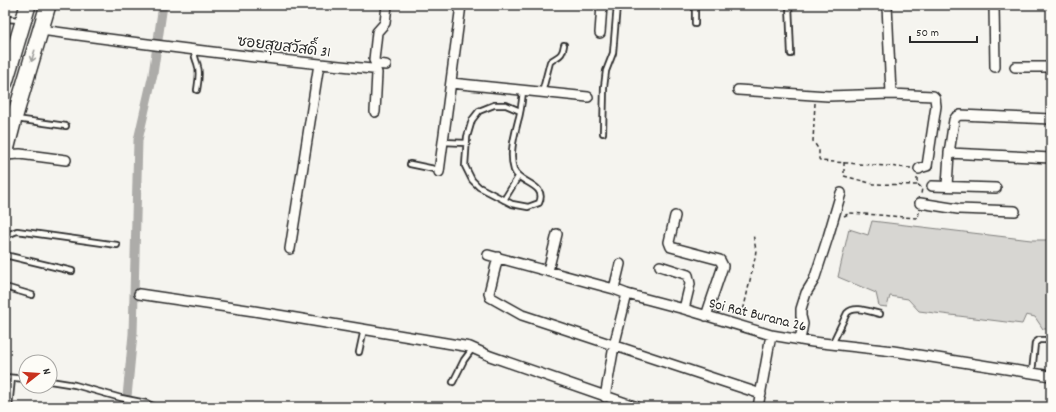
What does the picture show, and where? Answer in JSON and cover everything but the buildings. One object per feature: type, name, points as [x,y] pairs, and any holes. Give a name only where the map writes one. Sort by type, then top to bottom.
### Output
[{"type":"main road","points":[[5,82],[28,5]]},
{"type":"main road","points":[[5,154],[48,5]]},
{"type":"street","points":[[386,65],[376,64],[374,60],[378,32],[385,23],[387,5]]},
{"type":"street","points":[[439,171],[461,5]]},
{"type":"street","points":[[600,33],[602,5]]},
{"type":"street","points":[[887,5],[891,94]]},
{"type":"street","points":[[994,5],[995,67]]},
{"type":"street","name":"ซอยสุขสวัสดิ์ 31","points":[[41,30],[147,44],[372,69],[376,70],[377,73],[375,112]]},
{"type":"street","points":[[290,249],[319,64]]},
{"type":"street","points":[[1015,67],[1051,67]]},
{"type":"street","points":[[451,83],[588,98]]},
{"type":"street","points":[[738,90],[816,96],[891,94],[932,95],[935,98],[936,106],[927,166],[919,169]]},
{"type":"street","points":[[947,186],[948,153],[954,120],[956,117],[960,115],[1051,119]]},
{"type":"street","points":[[948,153],[1051,158]]},
{"type":"street","points":[[5,154],[20,154],[66,160]]},
{"type":"street","points":[[932,186],[996,188]]},
{"type":"street","points":[[800,340],[803,324],[801,316],[803,304],[806,293],[814,280],[835,215],[840,193]]},
{"type":"street","points":[[920,203],[958,209],[1015,212]]},
{"type":"street","points":[[675,216],[669,242],[671,247],[720,260],[723,266],[706,316]]},
{"type":"street","points":[[548,271],[557,234]]},
{"type":"street","name":"Soi Rat Burana 26","points":[[488,254],[771,335],[893,351],[1051,376]]},
{"type":"street","points":[[498,257],[490,297],[522,315],[761,394]]},
{"type":"street","points":[[614,289],[620,264]]},
{"type":"street","points":[[660,266],[688,275],[690,284],[684,309]]},
{"type":"street","points":[[138,294],[364,329],[473,348],[490,356],[636,407]]},
{"type":"street","points":[[606,396],[614,346],[627,294]]},
{"type":"street","points":[[758,407],[771,335]]},
{"type":"lane","points":[[602,133],[604,87],[606,71],[613,53],[617,5]]},
{"type":"lane","points":[[695,5],[695,24]]},
{"type":"lane","points":[[789,5],[791,54]]},
{"type":"lane","points":[[5,19],[23,21]]},
{"type":"lane","points":[[542,93],[550,62],[560,56],[563,52],[564,45]]},
{"type":"lane","points":[[195,49],[194,58],[199,70],[197,90]]},
{"type":"lane","points":[[520,111],[506,106],[494,105],[479,111],[472,120],[467,136],[465,166],[472,180],[479,187],[512,204],[524,207],[535,206],[539,204],[541,197],[532,183],[518,177],[513,168],[512,159],[513,140],[520,111],[523,91]]},
{"type":"lane","points":[[14,119],[66,126]]},
{"type":"lane","points":[[443,142],[466,143]]},
{"type":"lane","points":[[410,164],[439,171]]},
{"type":"lane","points":[[504,200],[518,177]]},
{"type":"lane","points":[[5,236],[17,232],[117,245]]},
{"type":"lane","points":[[5,255],[72,271]]},
{"type":"lane","points":[[5,287],[32,295]]},
{"type":"lane","points":[[832,344],[847,313],[850,310],[854,309],[880,314]]},
{"type":"lane","points":[[359,352],[364,329]]},
{"type":"lane","points":[[1032,373],[1035,344],[1039,340],[1050,340]]},
{"type":"lane","points":[[453,382],[464,360],[473,348]]},
{"type":"lane","points":[[5,378],[18,378]]},
{"type":"lane","points":[[9,407],[12,378]]},
{"type":"lane","points":[[58,382],[135,400],[155,407]]},
{"type":"path","points":[[816,96],[813,141],[819,150],[819,159],[821,161],[919,169],[917,180],[922,191],[918,218],[850,213],[844,216],[835,215]]},
{"type":"path","points":[[844,162],[844,176],[874,184],[918,185]]},
{"type":"path","points":[[740,326],[755,258],[756,250],[753,234]]},
{"type":"shaded area","points":[[872,221],[1031,240],[1051,240],[1051,329],[1043,329],[1035,317],[1026,315],[1022,324],[919,311],[908,299],[890,296],[887,307],[879,306],[876,293],[838,277],[849,229],[868,235]]},
{"type":"waterway","points":[[126,407],[133,334],[138,140],[153,74],[163,5]]}]
